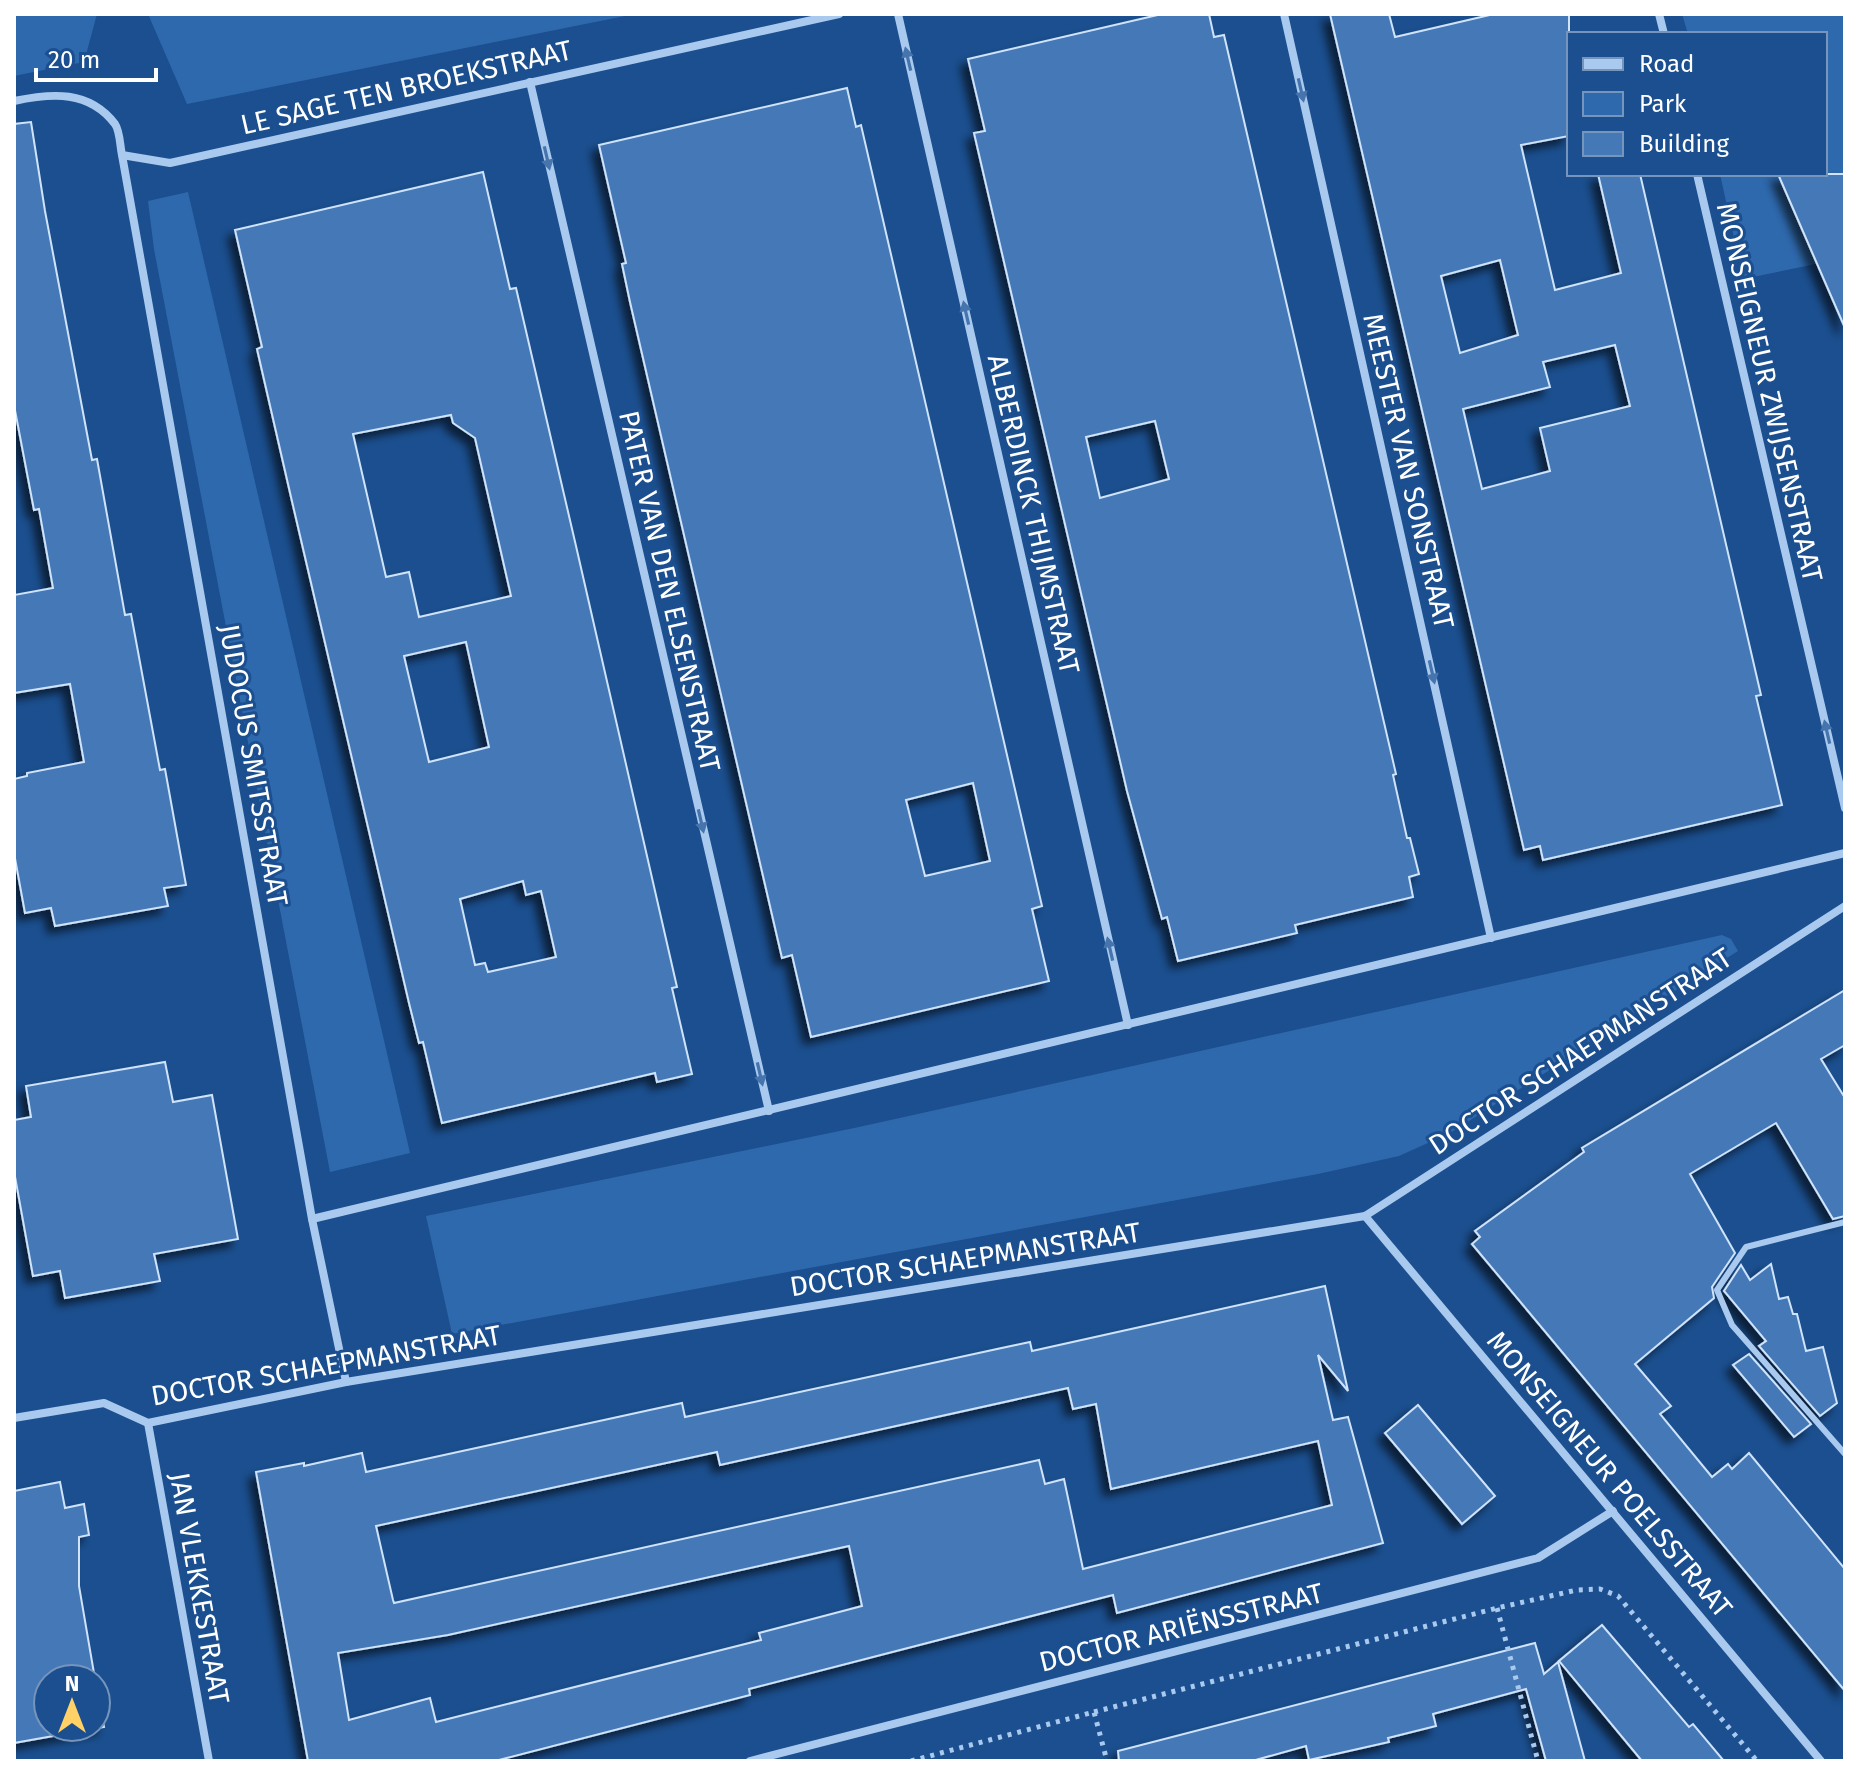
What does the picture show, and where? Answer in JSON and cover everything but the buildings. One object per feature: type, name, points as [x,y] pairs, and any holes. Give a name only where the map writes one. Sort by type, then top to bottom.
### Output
[{"type":"street","name":"LE SAGE TEN BROEKSTRAAT","points":[[122,155],[170,163],[839,14]]},
{"type":"street","name":"ALBERDINCK THIJMSTRAAT","points":[[898,14],[1128,1025]]},
{"type":"street","name":"MEESTER VAN SONSTRAAT","points":[[1284,14],[1491,938]]},
{"type":"street","name":"PATER VAN DEN ELSENSTRAAT","points":[[530,82],[769,1111]]},
{"type":"street","points":[[14,101],[48,94],[88,100],[117,126],[122,155]]},
{"type":"street","name":"JUDOCUS SMITSSTRAAT","points":[[122,155],[312,1219],[346,1382]]},
{"type":"street","name":"MONSEIGNEUR ZWIJSENSTRAAT","points":[[1697,176],[1845,808]]},
{"type":"street","points":[[312,1219],[1845,853]]},
{"type":"street","name":"DOCTOR SCHAEPMANSTRAAT","points":[[14,1418],[104,1403],[148,1423],[346,1382],[1365,1216],[1845,906]]},
{"type":"street","name":"MONSEIGNEUR POELSSTRAAT","points":[[1365,1216],[1821,1761]]},
{"type":"street","name":"JAN VLEKKESTRAAT","points":[[148,1423],[209,1761]]},
{"type":"street","name":"DOCTOR ARIËNSSTRAAT","points":[[750,1761],[1538,1558],[1613,1511]]},
{"type":"lane","points":[[1845,1222],[1746,1247],[1717,1290],[1732,1325],[1845,1454]]},
{"type":"path","points":[[911,1761],[1497,1608],[1577,1590],[1600,1589],[1618,1596],[1757,1761]]},
{"type":"path","points":[[1497,1608],[1538,1761]]},
{"type":"path","points":[[1094,1712],[1107,1761]]},
{"type":"green space","points":[[14,14],[97,14],[84,62],[14,76]]},
{"type":"green space","points":[[148,14],[635,14],[187,104]]},
{"type":"green space","points":[[1682,14],[1845,14],[1845,258],[1743,279],[1720,176],[1827,176],[1827,32],[1687,32]]},
{"type":"green space","points":[[188,192],[410,1153],[330,1172],[154,249],[148,201]]},
{"type":"green space","points":[[1722,935],[1731,939],[1738,951],[1450,1133],[1399,1156],[1318,1174],[452,1334],[426,1216],[859,1127]]}]
